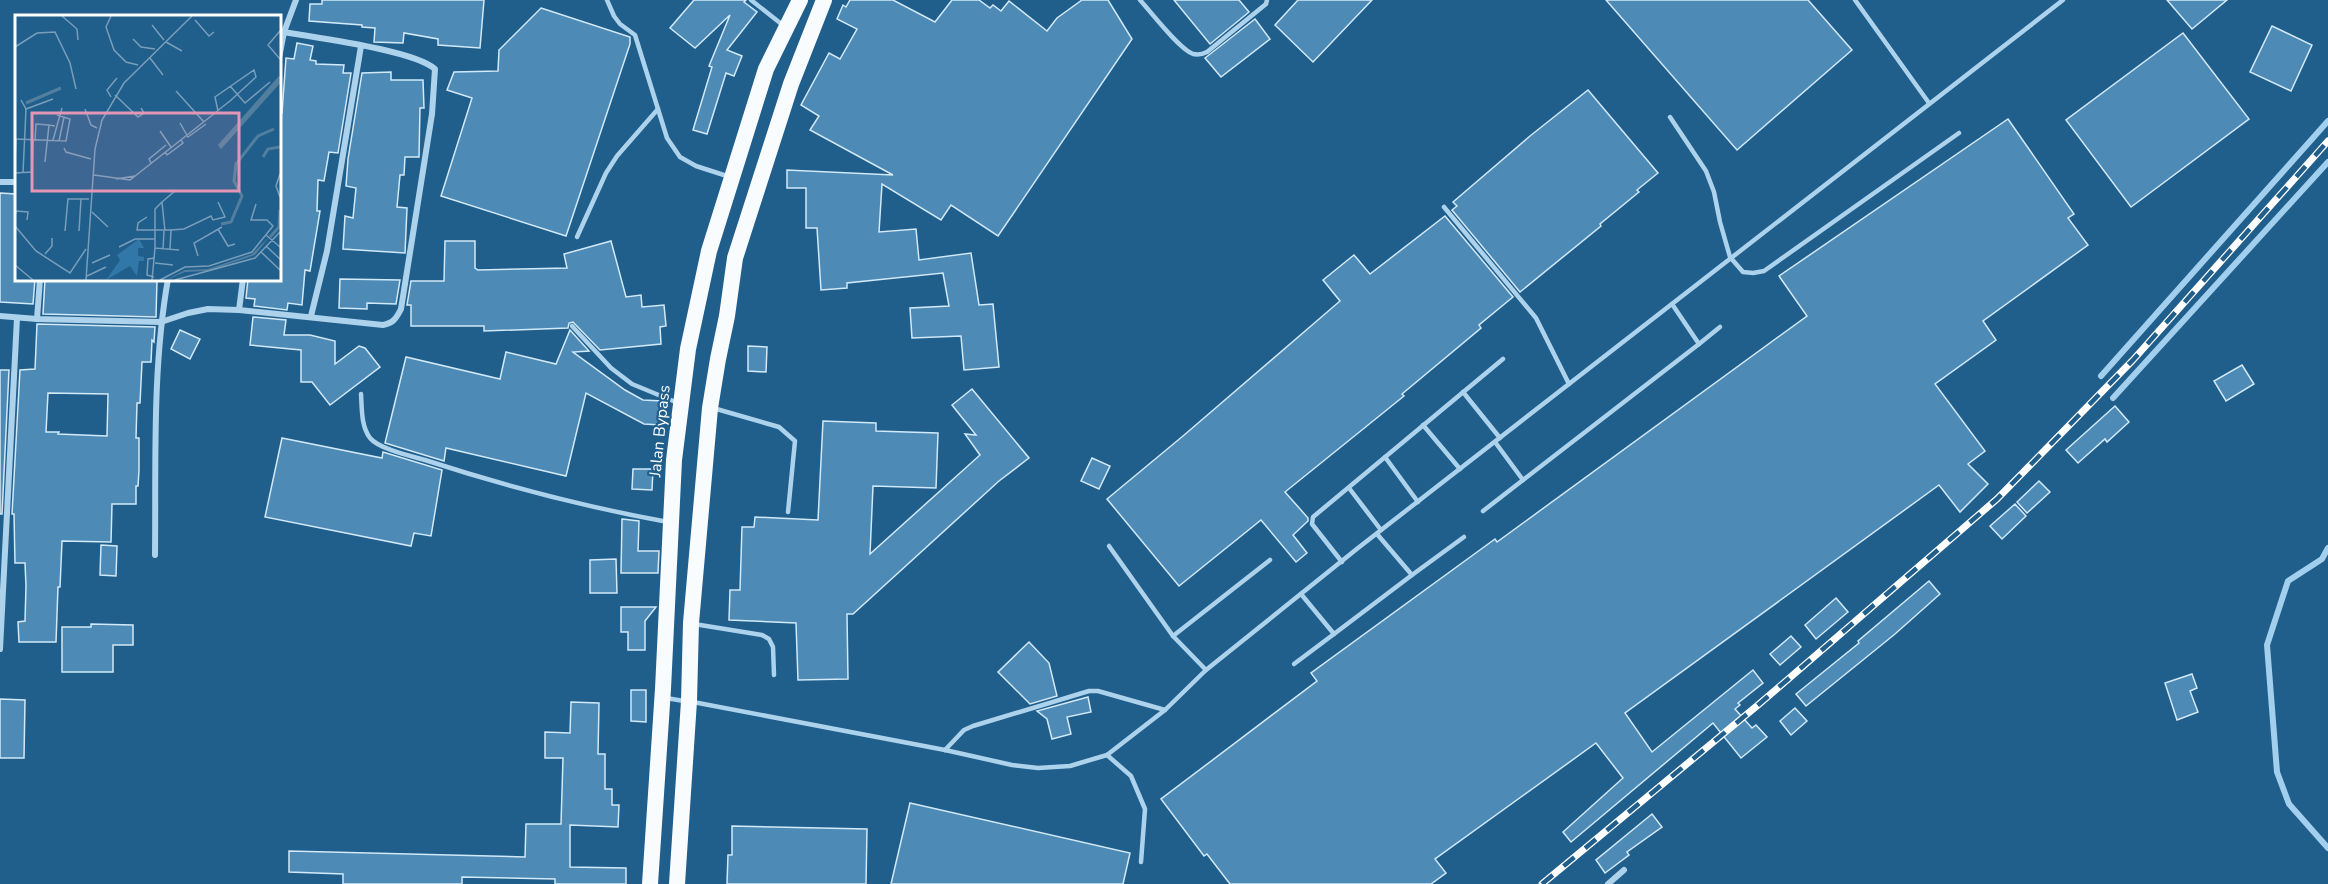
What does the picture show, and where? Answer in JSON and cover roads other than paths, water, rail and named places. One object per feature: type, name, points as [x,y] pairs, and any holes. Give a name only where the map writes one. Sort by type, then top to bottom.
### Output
[{"type":"highway","name":"Jalan Bypass","points":[[650,884],[663,698],[674,460],[688,349],[709,251],[766,69],[800,0]]},
{"type":"highway","points":[[677,884],[692,624],[710,408],[735,258],[790,84],[824,0]]},
{"type":"street","points":[[280,53],[284,32],[296,0]]},
{"type":"street","points":[[0,316],[37,320],[161,322],[208,309],[312,316],[383,325],[396,319],[401,309],[432,114],[435,69],[427,62],[361,46],[284,32]]},
{"type":"street","points":[[312,316],[327,251],[361,46]]},
{"type":"street","points":[[37,320],[40,280]]},
{"type":"street","points":[[155,555],[157,406],[161,322],[168,280]]},
{"type":"street","points":[[239,310],[243,280]]},
{"type":"street","points":[[0,649],[17,318]]},
{"type":"street","points":[[1608,884],[1624,870]]},
{"type":"lane","points":[[607,0],[620,24],[635,35],[667,138],[680,157],[696,166],[733,178]]},
{"type":"lane","points":[[751,0],[787,27]]},
{"type":"lane","points":[[1140,0],[1182,46],[1192,53],[1201,55],[1266,4],[1267,0]]},
{"type":"lane","points":[[1855,0],[1929,103]]},
{"type":"lane","points":[[663,698],[945,750],[1012,765],[1038,768],[1070,766],[1107,755],[1165,710],[1206,670],[1379,532],[2063,0]]},
{"type":"lane","points":[[577,237],[606,173],[617,156],[658,109]]},
{"type":"lane","points":[[1670,117],[1706,171],[1714,192],[1719,222],[1730,257],[1743,272],[1753,273],[1764,271],[1959,133]]},
{"type":"lane","points":[[1444,207],[1536,318],[1569,384]]},
{"type":"lane","points":[[1672,304],[1699,344]]},
{"type":"lane","points":[[572,326],[611,368],[632,384],[681,404]]},
{"type":"lane","points":[[1483,511],[1720,327]]},
{"type":"lane","points":[[1342,562],[1312,524],[1313,518],[1503,359]]},
{"type":"lane","points":[[1463,392],[1500,438]]},
{"type":"lane","points":[[361,394],[363,424],[371,440],[385,447],[468,474],[578,505],[670,522]]},
{"type":"lane","points":[[710,408],[779,427],[795,441],[788,513]]},
{"type":"lane","points":[[1424,425],[1460,469]]},
{"type":"lane","points":[[1495,442],[1523,480]]},
{"type":"lane","points":[[1385,457],[1418,502]]},
{"type":"lane","points":[[1349,488],[1412,575]]},
{"type":"lane","points":[[1294,664],[1464,537]]},
{"type":"lane","points":[[1109,546],[1173,636],[1206,670]]},
{"type":"lane","points":[[1173,636],[1270,560]]},
{"type":"lane","points":[[1301,594],[1334,634]]},
{"type":"lane","points":[[692,624],[762,635],[769,639],[773,647],[774,675]]},
{"type":"lane","points":[[945,750],[964,730],[973,726],[1089,691],[1098,691],[1165,710]]},
{"type":"lane","points":[[1107,755],[1131,776],[1145,809],[1141,862]]},
{"type":"waterway","points":[[2101,376],[2328,121]]},
{"type":"waterway","points":[[2113,398],[2328,162]]},
{"type":"waterway","points":[[2328,548],[2322,559],[2288,581],[2267,645],[2277,772],[2289,804],[2328,848]]},
{"type":"railway","points":[[1542,884],[1758,705],[1997,499],[2133,360],[2328,141]]}]
